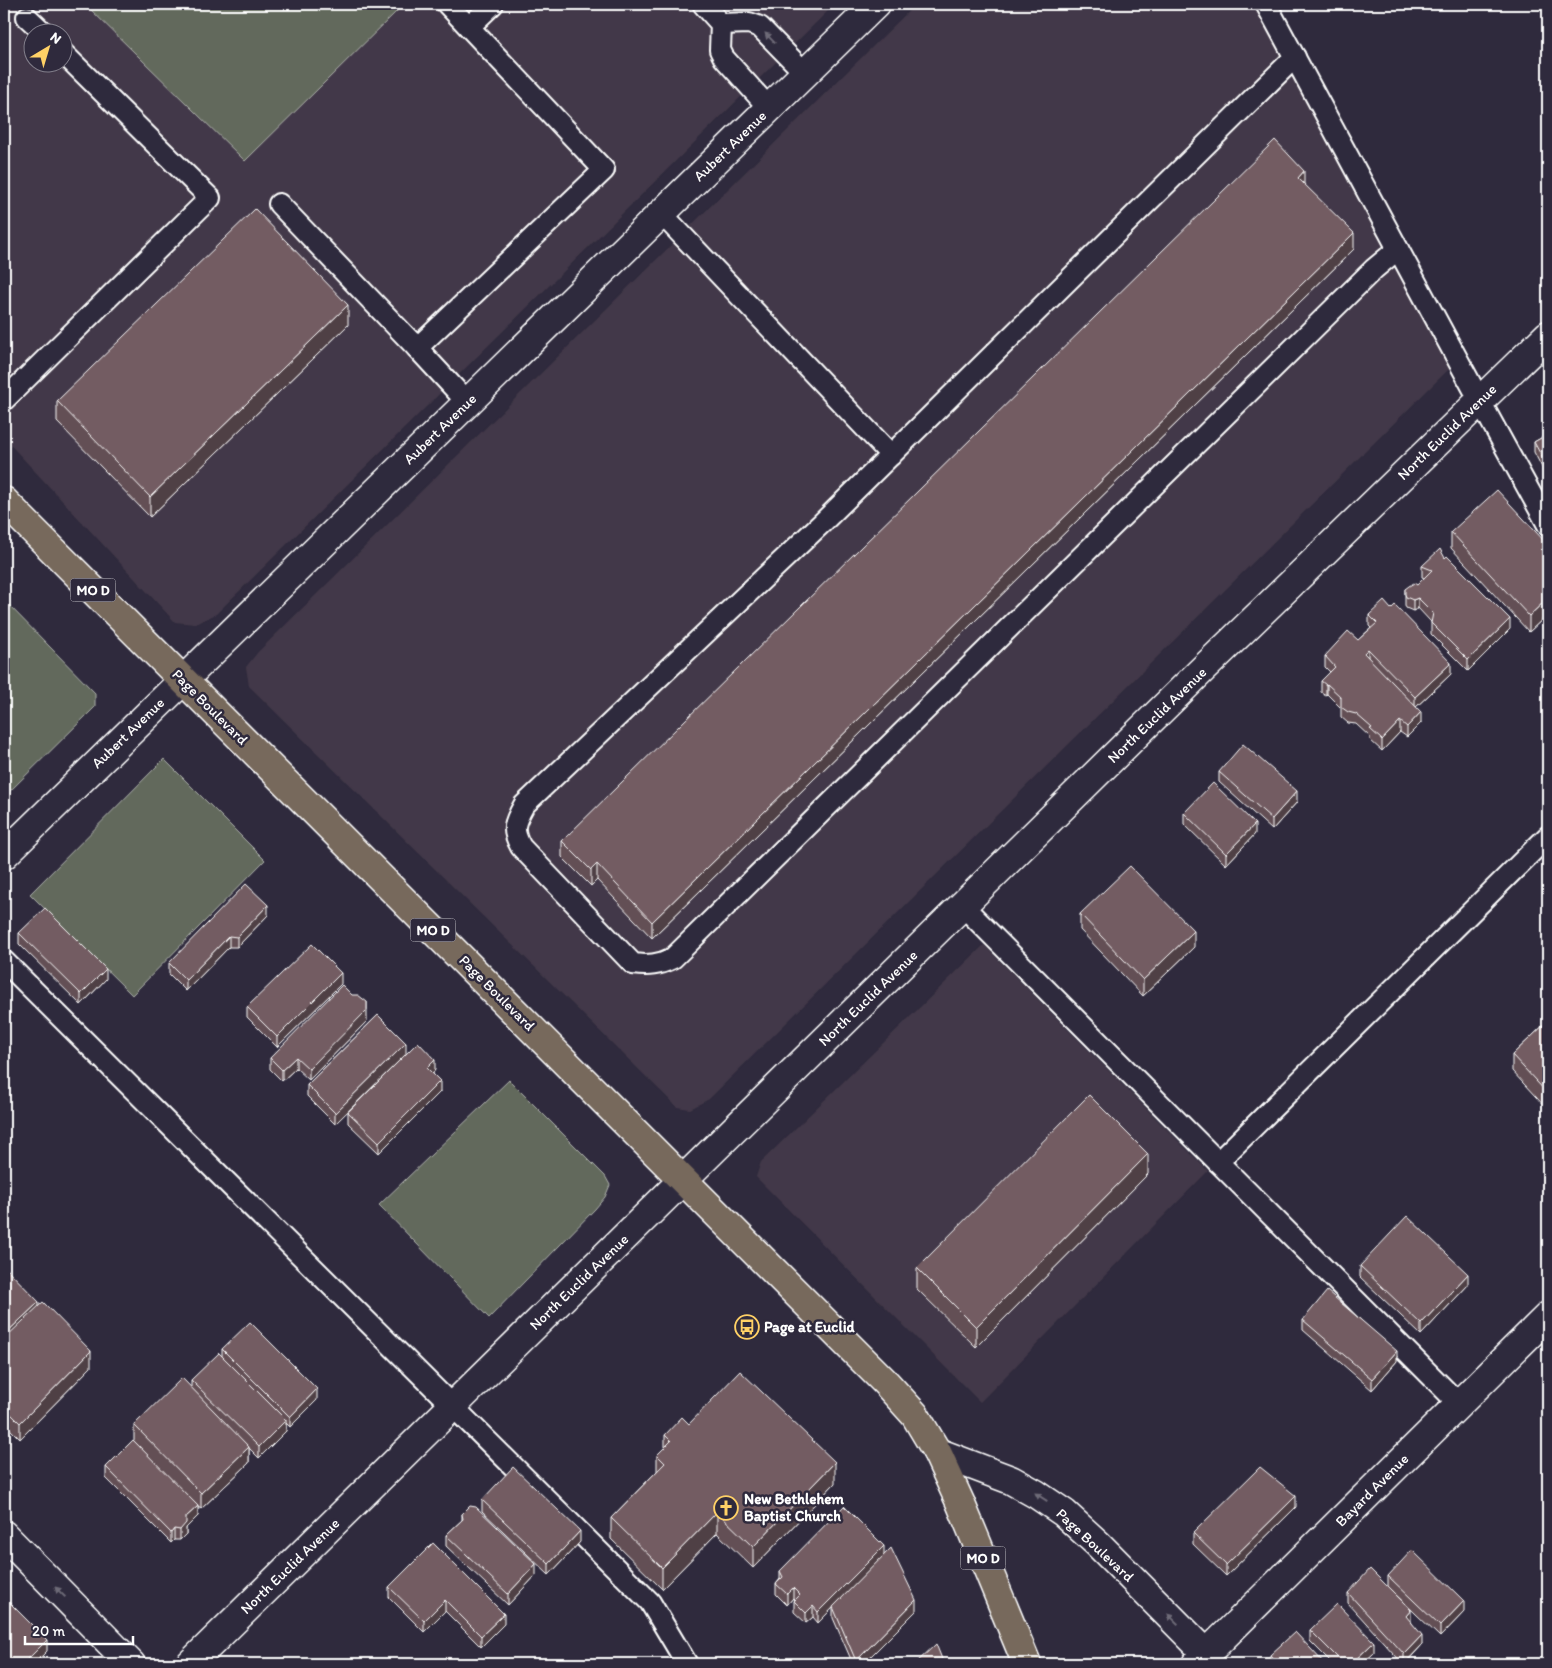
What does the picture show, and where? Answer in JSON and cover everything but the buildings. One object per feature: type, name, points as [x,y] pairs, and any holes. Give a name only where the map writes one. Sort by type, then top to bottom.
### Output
[{"type":"main road","name":"Page Boulevard","points":[[4,501],[886,1383],[915,1415],[937,1452],[960,1502],[1027,1664]]},
{"type":"street","name":"Aubert Avenue","points":[[4,855],[876,4]]},
{"type":"street","name":"North Euclid Avenue","points":[[190,1664],[1208,665],[1548,335]]},
{"type":"street","name":"Bayard Avenue","points":[[1202,1659],[1548,1316]]},
{"type":"street","name":"Page Boulevard","points":[[937,1452],[1011,1480],[1064,1513],[1104,1550],[1202,1659]]},
{"type":"street","points":[[4,1535],[130,1664]]},
{"type":"lane","points":[[417,348],[604,170],[447,4]]},
{"type":"lane","points":[[469,27],[493,4]]},
{"type":"lane","points":[[703,4],[721,24],[720,50],[724,58],[769,108]]},
{"type":"lane","points":[[1266,4],[1548,525]]},
{"type":"lane","points":[[27,17],[32,22]]},
{"type":"lane","points":[[721,24],[749,23],[760,28],[804,73]]},
{"type":"lane","points":[[1295,57],[822,523],[524,805],[517,819],[514,834],[521,848],[633,964],[645,966],[662,964],[673,958],[1374,269],[1398,249]]},
{"type":"lane","points":[[4,400],[210,198],[72,62]]},
{"type":"lane","points":[[279,204],[467,402]]},
{"type":"lane","points":[[662,213],[891,455]]},
{"type":"lane","points":[[1218,1162],[1548,836]]},
{"type":"lane","points":[[962,906],[1459,1404]]},
{"type":"lane","points":[[4,961],[650,1602],[687,1664]]},
{"type":"shaded area","points":[[4,4],[835,4],[216,614],[195,624],[175,622],[4,438]]},
{"type":"shaded area","points":[[916,4],[1255,4],[1450,368],[709,1099],[690,1109],[677,1107],[249,686],[246,667],[258,652]]},
{"type":"shaded area","points":[[984,945],[1208,1171],[980,1402],[756,1177],[761,1162]]},
{"type":"green space","points":[[85,4],[399,4],[401,7],[245,161]]},
{"type":"green space","points":[[4,600],[95,693],[95,707],[4,797]]},
{"type":"green space","points":[[164,759],[265,860],[132,995],[30,894]]},
{"type":"green space","points":[[509,1080],[605,1176],[610,1185],[605,1197],[595,1209],[489,1318],[379,1205]]},
{"type":"place","name":"Page at Euclid","points":[[747,1327]]},
{"type":"place","name":"New Bethlehem Baptist Church","points":[[726,1508]]}]
